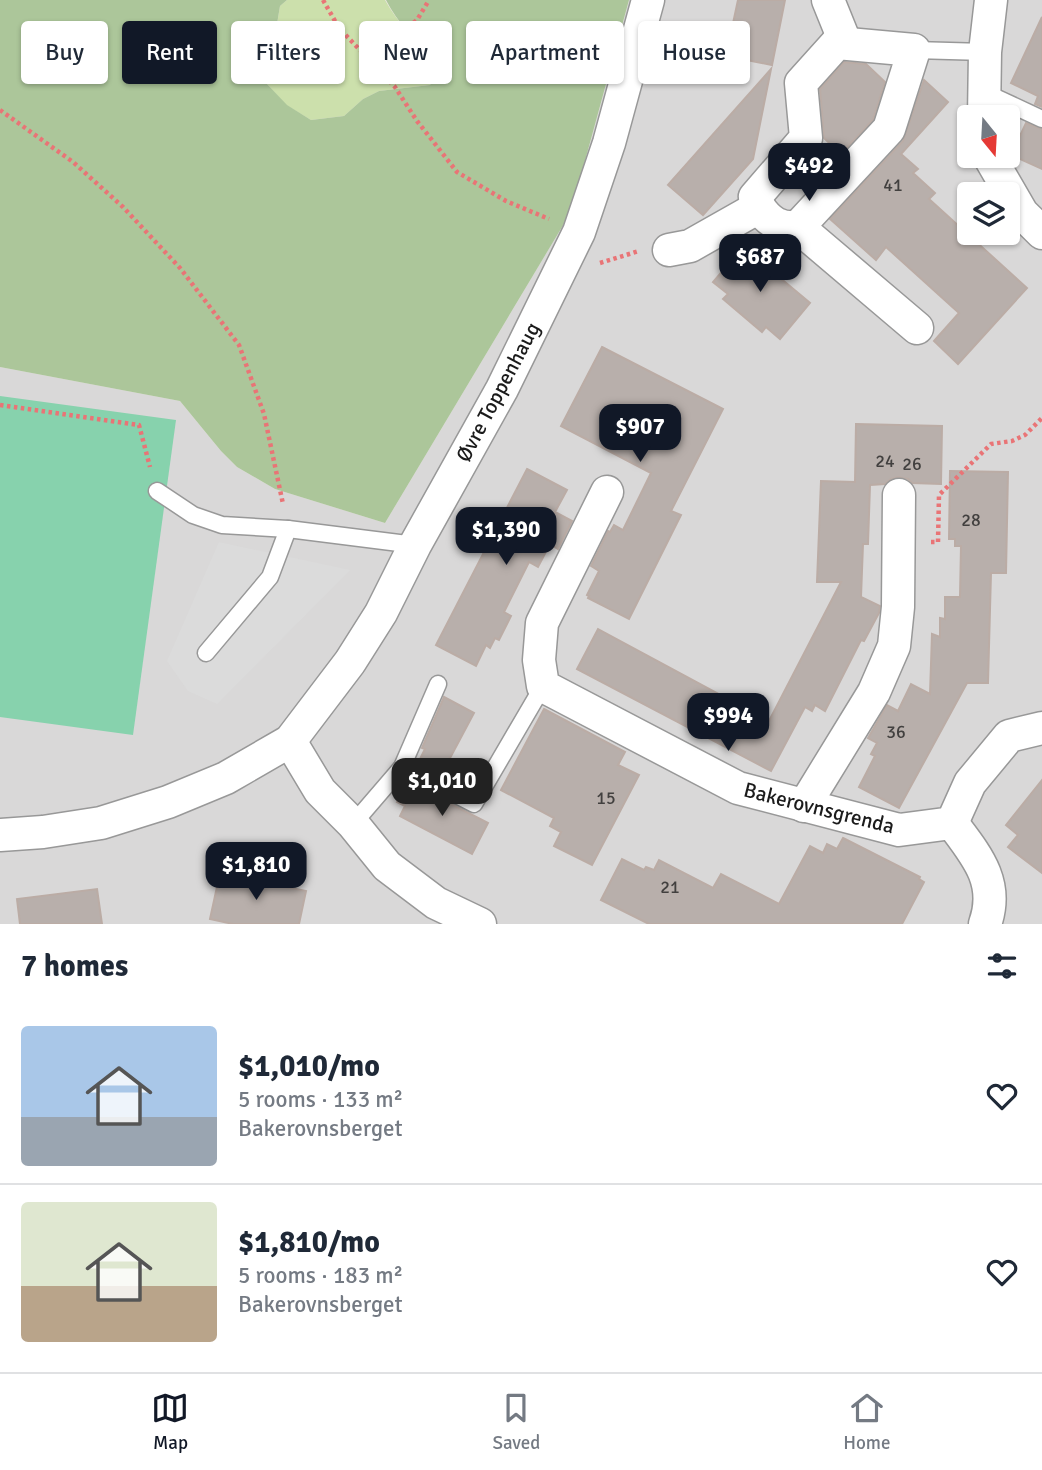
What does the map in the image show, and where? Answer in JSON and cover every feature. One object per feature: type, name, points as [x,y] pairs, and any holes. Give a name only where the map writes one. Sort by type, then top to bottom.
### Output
[{"type":"street","name":"Øvre Toppenhaug","points":[[0,835],[101,823],[168,802],[226,778],[290,741],[350,662],[381,613],[415,545],[502,389],[579,232],[609,143],[648,0]]},
{"type":"street","points":[[828,0],[845,42]]},
{"type":"street","points":[[984,105],[985,52],[991,0]]},
{"type":"street","points":[[837,43],[914,50],[889,129],[798,227],[784,228],[767,219],[755,197],[806,138],[801,83],[837,43]]},
{"type":"street","points":[[996,168],[1022,213],[1042,233]]},
{"type":"street","points":[[669,250],[690,246],[759,207]]},
{"type":"street","points":[[798,227],[917,328]]},
{"type":"street","points":[[543,686],[538,660],[542,623],[607,492]]},
{"type":"street","points":[[804,806],[874,692],[894,646],[898,607],[899,495]]},
{"type":"street","name":"Bakerovnsgrenda","points":[[543,686],[738,788],[899,830],[952,822]]},
{"type":"street","points":[[985,924],[992,906],[982,864],[952,822],[970,783],[1009,736],[1042,729]]},
{"type":"street","points":[[290,741],[320,791],[353,824],[387,866],[436,903],[480,924]]},
{"type":"lane","points":[[914,50],[985,52]]},
{"type":"lane","points":[[1020,114],[1042,119]]},
{"type":"lane","points":[[157,491],[193,515],[222,525],[288,528],[415,545]]},
{"type":"lane","points":[[206,653],[270,577],[288,528]]},
{"type":"lane","points":[[353,824],[402,767],[438,684]]},
{"type":"lane","points":[[402,767],[474,804],[543,686]]},
{"type":"path","points":[[323,0],[339,29],[359,48]]},
{"type":"path","points":[[416,21],[429,0]]},
{"type":"path","points":[[392,84],[457,172],[506,201],[579,232]]},
{"type":"path","points":[[0,110],[73,162],[123,207],[180,268],[239,345],[264,414],[288,528]]},
{"type":"path","points":[[556,276],[657,246],[669,250]]},
{"type":"path","points":[[0,405],[139,425],[157,491]]},
{"type":"path","points":[[899,544],[938,542],[939,495],[991,444],[1012,441],[1025,435],[1042,418]]},
{"type":"shaded area","points":[[629,0],[1042,0],[1042,924],[0,924],[0,367],[180,401],[237,467],[275,489],[385,523],[571,212],[606,84],[624,84],[623,21]]},
{"type":"shaded area","points":[[219,542],[350,570],[217,704],[188,691],[167,661]]},
{"type":"green space","points":[[0,0],[287,0],[280,6],[278,21],[231,21],[231,84],[267,84],[287,105],[311,120],[344,116],[363,99],[379,91],[452,84],[452,21],[400,21],[386,0],[629,0],[623,21],[466,21],[466,84],[606,84],[571,212],[385,523],[275,489],[237,467],[180,401],[0,367]]},
{"type":"green space","points":[[287,0],[385,0],[399,21],[359,21],[359,84],[431,84],[379,91],[363,99],[344,116],[311,120],[286,105],[267,84],[345,84],[345,21],[278,21],[280,6]]},
{"type":"green space","points":[[0,396],[176,420],[133,735],[0,717]]},
{"type":"building","points":[[738,0],[785,0],[772,65],[750,61],[750,21],[734,21]]},
{"type":"building","points":[[1042,17],[1042,107],[1035,104],[1038,96],[1011,83]]},
{"type":"building","points":[[844,62],[866,64],[885,82],[873,120],[841,154],[824,138],[820,89]]},
{"type":"building","points":[[771,69],[753,159],[703,215],[668,185]]},
{"type":"building","points":[[924,80],[948,102],[901,154],[918,169],[913,173],[935,193],[929,199],[957,224],[957,245],[980,245],[1027,288],[958,364],[934,341],[959,313],[886,247],[876,260],[830,219],[903,141]]},
{"type":"building","points":[[1026,123],[1042,129],[1042,169],[1020,159],[1020,136]]},
{"type":"building","points":[[743,247],[810,303],[780,339],[766,327],[762,332],[723,299],[728,294],[713,282]]},
{"type":"building","points":[[602,347],[723,409],[671,511],[681,515],[629,619],[588,598],[599,571],[591,566],[608,531],[610,532],[614,525],[623,530],[651,473],[561,426]]},
{"type":"building","points":[[856,424],[942,426],[941,484],[912,483],[908,479],[898,477],[885,484],[870,485],[868,544],[863,544],[861,597],[880,606],[879,613],[864,641],[861,640],[825,711],[815,705],[812,711],[805,707],[771,771],[577,669],[598,629],[769,721],[841,582],[817,582],[821,481],[855,482]]},
{"type":"building","points":[[527,469],[567,490],[555,512],[572,521],[558,549],[550,544],[538,567],[529,562],[504,612],[511,616],[499,640],[495,638],[490,648],[486,645],[476,666],[436,645]]},
{"type":"building","points":[[950,471],[1008,472],[1006,573],[991,573],[988,683],[967,683],[899,808],[859,787],[875,756],[871,754],[877,743],[868,738],[887,705],[898,711],[911,684],[930,694],[932,634],[940,637],[940,618],[945,619],[945,597],[960,597],[961,546],[955,546],[955,539],[949,539]]},
{"type":"building","points":[[444,697],[474,713],[441,775],[418,763]]},
{"type":"building","points":[[544,709],[625,752],[618,765],[639,775],[592,865],[554,846],[561,832],[550,826],[554,818],[501,790]]},
{"type":"building","points":[[1042,780],[1042,873],[1008,847],[1018,835],[1006,825]]},
{"type":"building","points":[[408,782],[488,823],[472,854],[400,816],[405,806],[397,802]]},
{"type":"building","points":[[843,838],[920,877],[924,882],[902,924],[649,924],[601,900],[622,859],[644,870],[646,867],[654,870],[659,860],[713,888],[721,874],[779,904],[810,846],[823,853],[827,844],[837,849]]},
{"type":"building","points":[[220,873],[306,891],[299,924],[233,924],[210,919]]},
{"type":"building","points":[[97,889],[102,924],[20,924],[17,899]]}]
